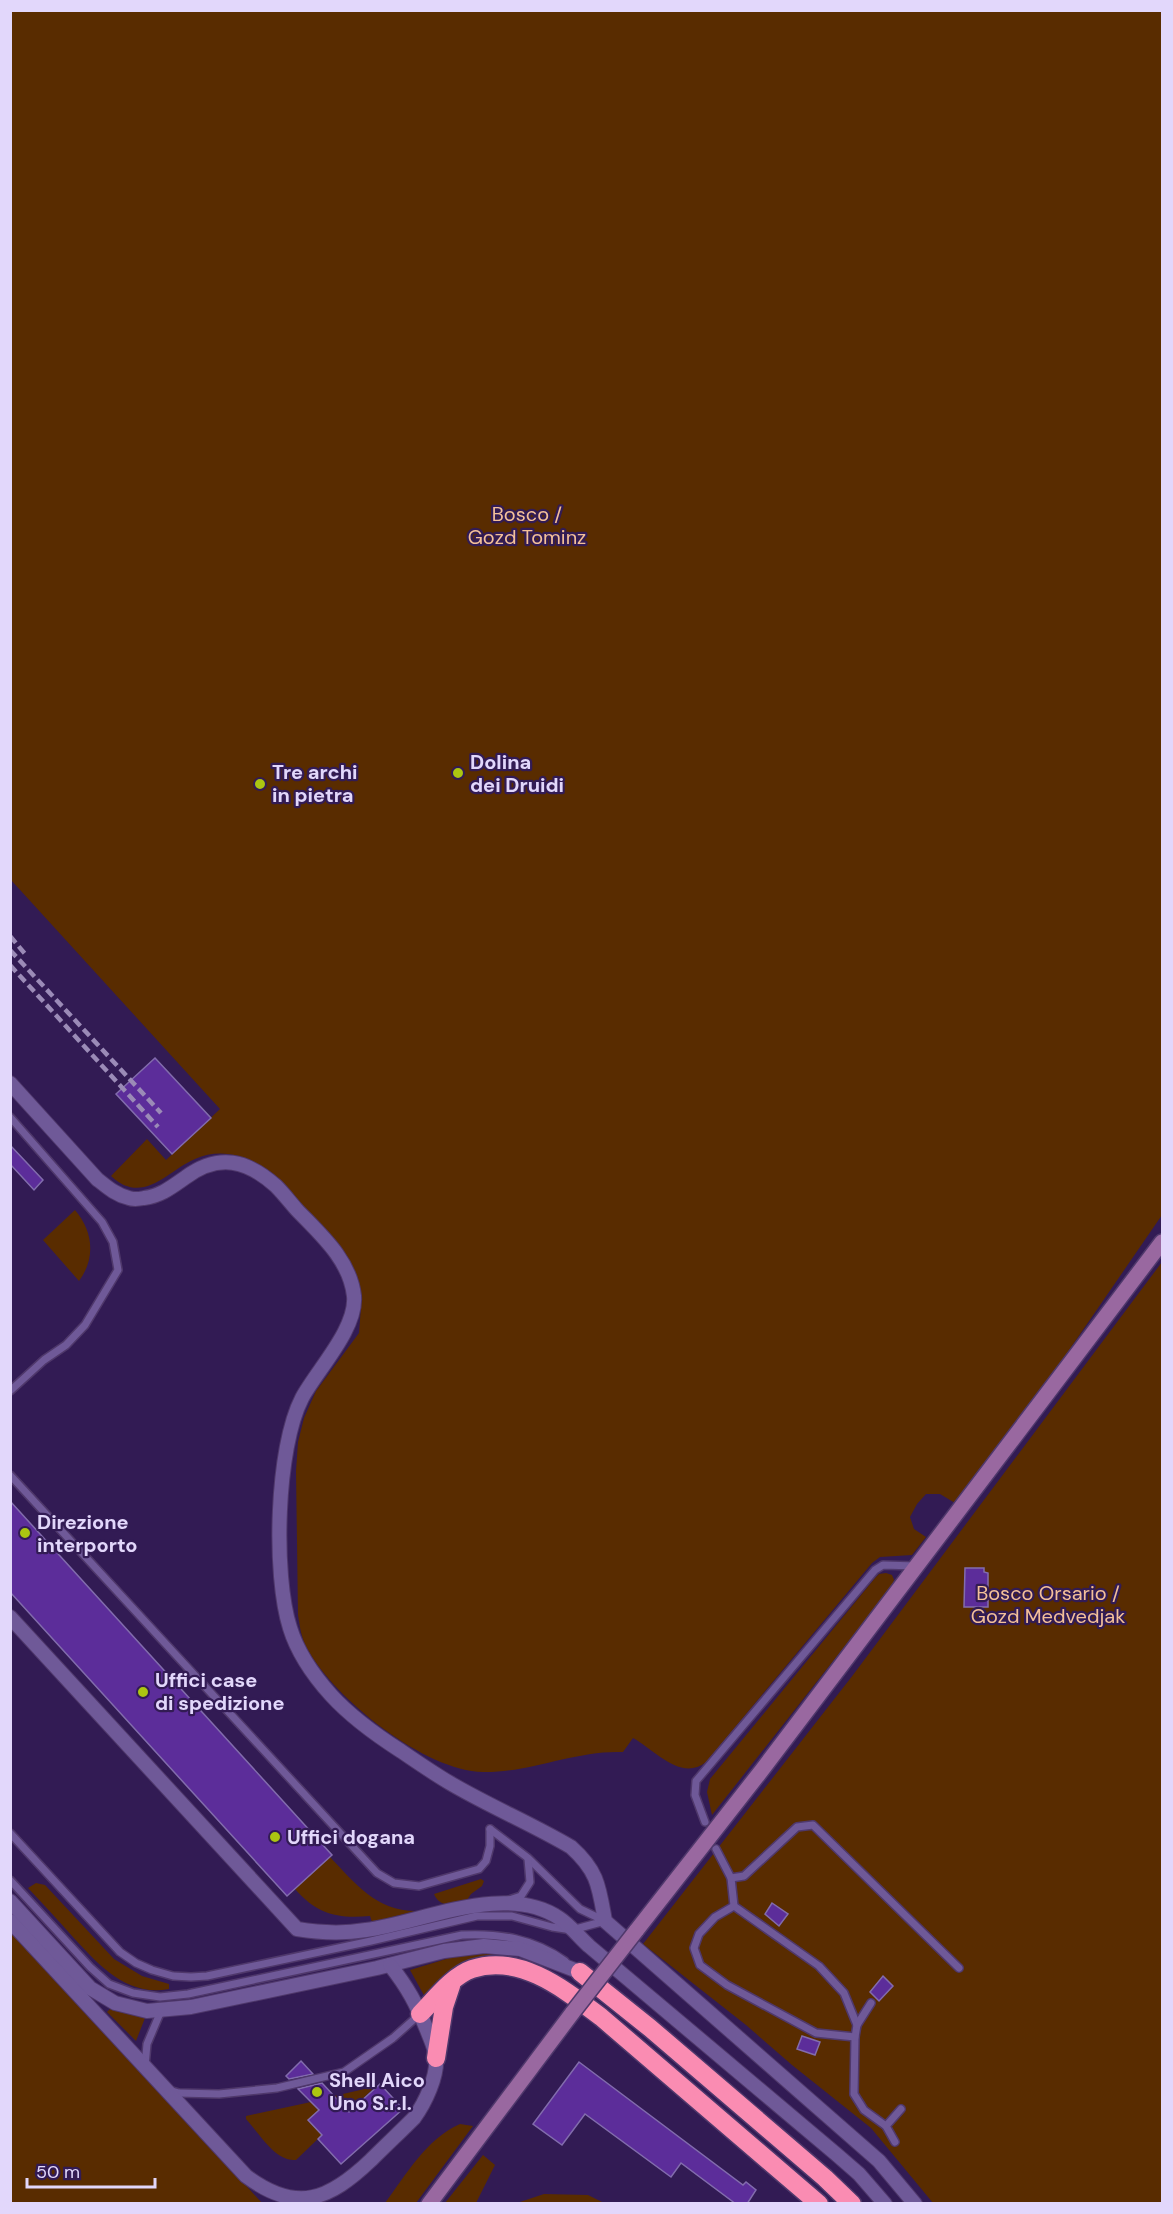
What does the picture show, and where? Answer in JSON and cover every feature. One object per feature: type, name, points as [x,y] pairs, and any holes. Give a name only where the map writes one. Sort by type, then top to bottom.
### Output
[{"type":"highway","points":[[420,2014],[452,1982],[471,1969],[488,1966],[521,1969],[537,1975],[553,1983],[601,2017],[819,2204]]},
{"type":"highway","points":[[579,1972],[650,2028],[825,2178],[852,2204]]},
{"type":"highway","points":[[436,2058],[444,2007],[452,1982]]},
{"type":"street","points":[[10,1083],[97,1179],[114,1192],[131,1199],[150,1197],[167,1190],[188,1175],[215,1162],[230,1161],[246,1165],[276,1186],[319,1232],[343,1262],[351,1278],[355,1299],[351,1317],[341,1338],[300,1402],[286,1455],[280,1512],[281,1575],[290,1628],[303,1660],[332,1696],[368,1730],[448,1782],[571,1848],[586,1861],[599,1887],[605,1921],[879,2161],[915,2204]]},
{"type":"street","points":[[429,2204],[573,2012],[762,1770],[1162,1242]]},
{"type":"street","points":[[10,1617],[297,1929],[322,1934],[368,1930],[481,1904],[504,1902],[541,1909],[560,1918],[589,1947],[837,2154],[859,2174],[885,2204]]},
{"type":"street","points":[[10,1901],[90,1988],[115,2003],[147,2011],[191,2007],[390,1965],[444,1951],[484,1946],[502,1946],[536,1954],[579,1972]]},
{"type":"street","points":[[10,1921],[145,2070],[246,2176],[258,2186],[289,2199],[306,2201],[337,2190],[350,2180],[422,2108],[436,2058],[406,1984],[390,1965]]},
{"type":"lane","points":[[10,1117],[102,1222],[113,1242],[118,1270],[85,1325],[66,1345],[44,1360],[10,1391]]},
{"type":"lane","points":[[10,1475],[377,1873],[394,1883],[419,1886],[479,1869],[486,1861],[490,1846],[490,1829],[528,1858],[580,1909],[605,1921]]},
{"type":"lane","points":[[705,1822],[694,1788],[696,1781],[875,1570],[883,1565],[916,1566]]},
{"type":"lane","points":[[731,1878],[744,1876],[797,1827],[813,1826],[959,1968]]},
{"type":"lane","points":[[10,1833],[120,1952],[136,1963],[172,1976],[207,1976],[477,1916],[512,1916],[552,1928],[573,1930],[605,1921]]},
{"type":"lane","points":[[716,1849],[731,1878],[734,1906],[819,1966],[844,1993],[857,2025]]},
{"type":"lane","points":[[504,1902],[521,1896],[530,1882],[528,1858]]},
{"type":"lane","points":[[10,1880],[90,1967],[109,1984],[133,1993],[160,1997],[188,1994],[462,1935],[502,1935],[537,1945],[552,1952],[579,1972]]},
{"type":"lane","points":[[734,1906],[715,1917],[699,1934],[694,1948],[700,1965],[727,1985],[816,2033],[855,2037]]},
{"type":"lane","points":[[871,2003],[857,2025],[854,2094],[864,2110],[886,2126],[895,2142]]},
{"type":"lane","points":[[145,2070],[147,2044],[161,2011]]},
{"type":"lane","points":[[161,2086],[179,2093],[219,2094],[277,2088],[344,2072],[393,2038],[420,2014]]},
{"type":"lane","points":[[886,2126],[901,2109]]},
{"type":"green space","name":"Bosco / Gozd Tominz","points":[[11,11],[1162,11],[1162,1215],[1023,1417],[964,1493],[955,1503],[940,1494],[926,1494],[917,1504],[910,1517],[914,1529],[926,1537],[912,1555],[880,1557],[872,1563],[706,1762],[697,1767],[687,1768],[668,1762],[633,1738],[623,1752],[587,1754],[501,1771],[483,1772],[460,1768],[409,1746],[360,1710],[339,1690],[308,1650],[300,1628],[296,1471],[298,1442],[304,1418],[316,1391],[359,1333],[361,1307],[356,1275],[346,1255],[273,1176],[246,1159],[226,1154],[205,1155],[144,1187],[134,1188],[111,1176],[147,1139],[166,1160],[220,1109],[11,880]]},
{"type":"green space","points":[[75,1210],[86,1227],[90,1245],[88,1263],[79,1281],[43,1240]]},
{"type":"green space","name":"Bosco Orsario / Gozd Medvedjak","points":[[1162,1262],[1162,2203],[933,2203],[871,2128],[643,1944],[853,1675]]},
{"type":"green space","points":[[879,1574],[892,1575],[894,1580],[892,1586],[712,1815],[707,1792],[710,1779],[875,1578]]},
{"type":"green space","points":[[330,1857],[358,1886],[378,1901],[402,1910],[416,1911],[372,1922],[370,1916],[347,1917],[328,1913],[311,1904],[295,1889]]},
{"type":"green space","points":[[481,1879],[484,1881],[482,1886],[471,1894],[465,1903],[443,1904],[434,1894]]},
{"type":"green space","points":[[36,1883],[45,1885],[114,1959],[142,1976],[169,1984],[169,1989],[139,1988],[114,1976],[82,1947],[28,1888]]},
{"type":"green space","points":[[11,1930],[262,2203],[11,2203]]},
{"type":"green space","points":[[484,1952],[497,1954],[465,1963],[449,1975],[426,1999],[410,1970],[456,1956]]},
{"type":"green space","points":[[110,2009],[145,2018],[136,2041],[107,2012]]},
{"type":"green space","points":[[369,2088],[372,2090],[349,2111],[334,2096]]},
{"type":"green space","points":[[311,2102],[319,2111],[309,2120],[322,2135],[296,2160],[274,2152],[246,2119],[246,2116]]},
{"type":"green space","points":[[460,2124],[473,2126],[416,2203],[385,2203],[427,2148]]},
{"type":"green space","points":[[483,2155],[495,2165],[476,2203],[445,2203]]},
{"type":"green space","points":[[544,2194],[588,2195],[604,2203],[517,2203]]},
{"type":"building","points":[[155,1058],[211,1118],[172,1154],[116,1094]]},
{"type":"building","points":[[10,1145],[43,1180],[34,1190],[10,1164]]},
{"type":"building","name":"Uffici case di spedizione","points":[[10,1501],[332,1855],[287,1896],[10,1592]]},
{"type":"building","points":[[965,1568],[984,1568],[984,1572],[988,1573],[988,1607],[964,1607]]},
{"type":"building","points":[[772,1903],[788,1914],[779,1926],[765,1914]]},
{"type":"building","points":[[883,1976],[893,1986],[879,2001],[870,1992]]},
{"type":"building","points":[[802,2036],[820,2042],[815,2055],[797,2049]]},
{"type":"building","points":[[301,2061],[313,2074],[289,2079],[286,2076]]},
{"type":"building","points":[[579,2062],[743,2185],[746,2182],[756,2190],[747,2204],[736,2204],[681,2163],[671,2177],[585,2114],[562,2145],[533,2124]]},
{"type":"building","points":[[322,2083],[349,2112],[380,2084],[403,2109],[341,2164],[318,2139],[322,2135],[308,2120],[319,2110],[298,2089]]},
{"type":"railway","points":[[10,936],[26,955]]},
{"type":"railway","points":[[10,950],[161,1113]]},
{"type":"railway","points":[[10,965],[158,1127]]},
{"type":"place","name":"Dolina dei Druidi","points":[[458,773]]},
{"type":"place","name":"Tre archi in pietra","points":[[260,784]]},
{"type":"place","name":"Direzione interporto","points":[[25,1533]]},
{"type":"place","name":"Uffici case di spedizione","points":[[143,1692]]},
{"type":"place","name":"Uffici dogana","points":[[275,1837]]},
{"type":"place","name":"Shell Aico Uno S.r.l.","points":[[317,2092]]}]
